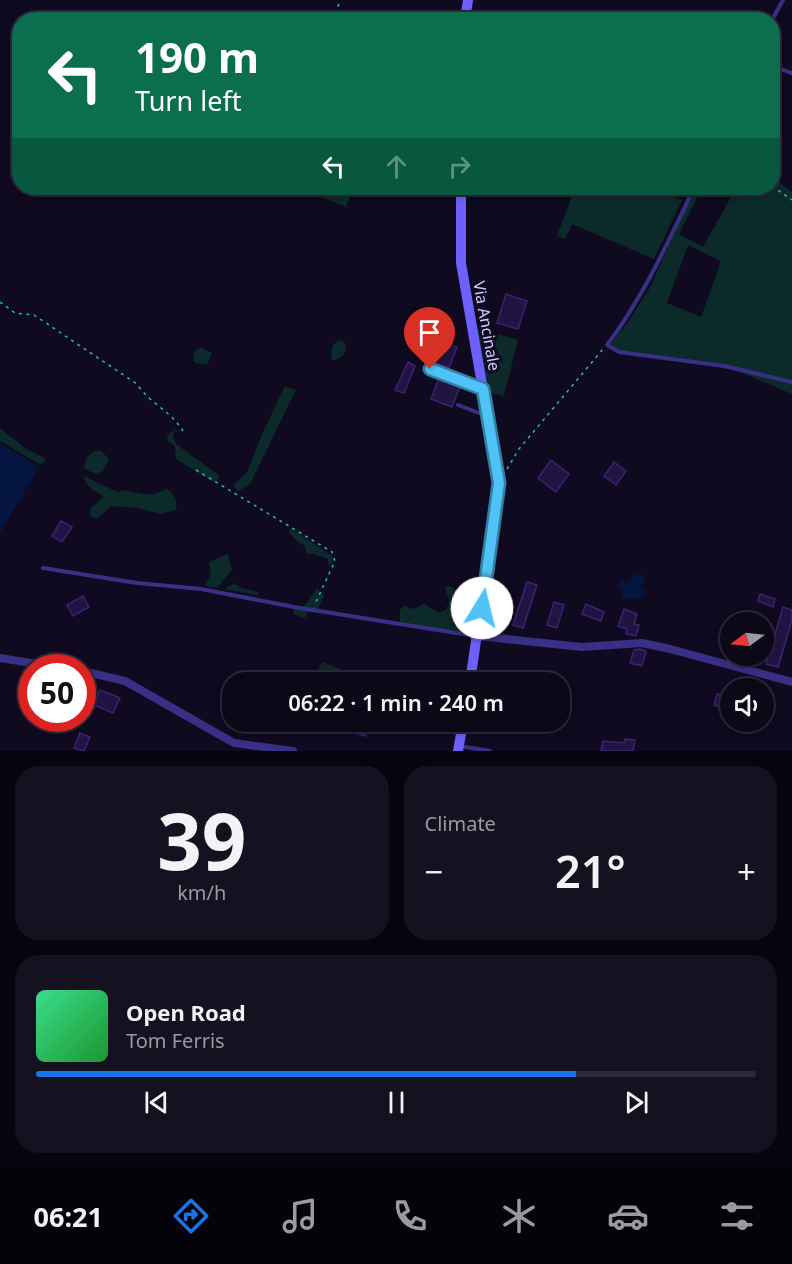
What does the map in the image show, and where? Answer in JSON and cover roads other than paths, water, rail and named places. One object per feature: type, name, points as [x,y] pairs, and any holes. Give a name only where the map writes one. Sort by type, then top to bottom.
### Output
[{"type":"main road","name":"Via Ancinale","points":[[461,195],[461,263],[499,483],[472,672]]},
{"type":"main road","points":[[458,749],[461,732]]},
{"type":"street","points":[[478,636],[582,647],[642,643],[792,682]]},
{"type":"street","points":[[0,658],[18,661]]},
{"type":"street","points":[[96,674],[125,681],[234,743],[293,751]]},
{"type":"lane","points":[[782,1],[788,0]]},
{"type":"lane","points":[[691,195],[645,289],[628,318],[607,345],[619,352],[736,368],[792,382]]},
{"type":"lane","points":[[430,369],[483,389]]},
{"type":"lane","points":[[458,405],[487,416]]},
{"type":"lane","points":[[43,568],[137,583],[201,589],[312,610],[478,636]]},
{"type":"lane","points":[[458,749],[490,751]]},
{"type":"water","points":[[0,444],[39,467],[0,533]]},
{"type":"water","points":[[636,573],[645,576],[646,580],[640,587],[644,590],[644,596],[641,599],[624,600],[621,594],[625,590],[618,588],[618,583],[621,580],[627,583]]}]
